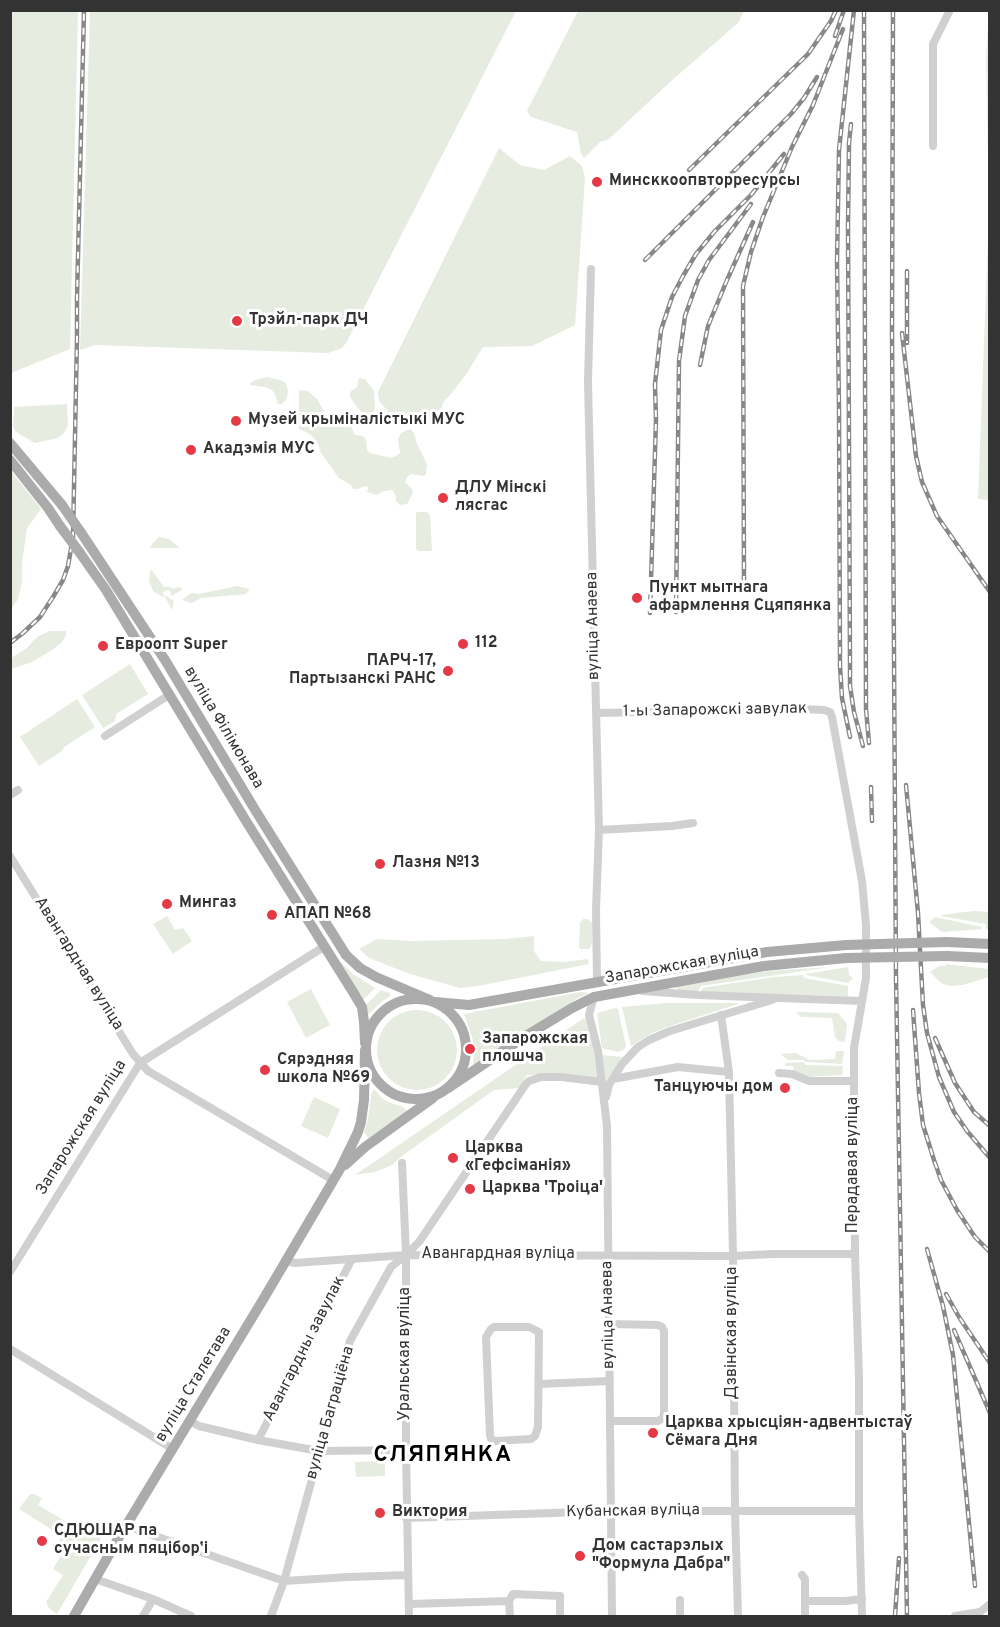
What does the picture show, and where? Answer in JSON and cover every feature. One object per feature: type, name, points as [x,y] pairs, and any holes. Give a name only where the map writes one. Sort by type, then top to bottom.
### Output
[{"type":"main road","name":"вуліца Філімонава","points":[[10,443],[62,505],[165,660],[346,955],[360,968],[376,977],[433,1001]]},
{"type":"main road","name":"вуліца Філімонава","points":[[10,460],[48,508],[106,590],[362,1007],[365,1047]]},
{"type":"main road","points":[[154,667],[165,660]]},
{"type":"main road","name":"Запарожская вуліца","points":[[433,1001],[469,1005],[767,952],[846,945],[947,942],[990,944]]},
{"type":"main road","name":"Запарожская вуліца","points":[[340,1169],[364,1147],[443,1091],[524,1037],[594,997],[764,966],[846,957],[990,958]]},
{"type":"main road","points":[[340,1169],[361,1122],[365,1047],[368,1033],[379,1014],[388,1007],[408,999],[419,998],[433,1001],[452,1014],[465,1041],[464,1062],[460,1071],[443,1091],[427,1098],[414,1099],[390,1092],[380,1084],[372,1074],[367,1062],[365,1047]]},
{"type":"main road","name":"вуліца Сталетава","points":[[74,1617],[340,1169]]},
{"type":"street","points":[[933,146],[933,44],[950,10]]},
{"type":"street","name":"вуліца Анаева","points":[[591,269],[588,382],[599,830],[596,910],[597,982]]},
{"type":"street","points":[[105,736],[169,695]]},
{"type":"street","name":"1-ы Запарожскі завулак","points":[[596,712],[802,709],[824,710],[830,712],[832,717]]},
{"type":"street","name":"Перадавая вуліца","points":[[832,717],[863,890],[866,925],[866,978],[855,1048],[854,1081],[862,1617]]},
{"type":"street","points":[[599,830],[693,823]]},
{"type":"street","name":"Авангардная вуліца","points":[[10,856],[140,1063],[148,1071],[333,1180]]},
{"type":"street","name":"Запарожская вуліца","points":[[10,1272],[140,1063],[325,946]]},
{"type":"street","points":[[631,989],[698,995],[862,1001]]},
{"type":"street","name":"вуліца Анаева","points":[[594,997],[590,1015],[607,1126],[612,1617]]},
{"type":"street","points":[[604,1102],[613,1079],[629,1056],[648,1040],[670,1031],[778,998]]},
{"type":"street","points":[[572,1008],[590,1015]]},
{"type":"street","name":"Дзвінская вуліца","points":[[721,1015],[729,1072],[738,1617]]},
{"type":"street","points":[[613,1079],[678,1067],[729,1072]]},
{"type":"street","points":[[779,1073],[792,1074],[810,1081],[854,1081]]},
{"type":"street","name":"вуліца Баграціёна","points":[[271,1617],[284,1581],[350,1341],[391,1267],[418,1242],[521,1089],[530,1081],[541,1077],[561,1077],[602,1082]]},
{"type":"street","name":"Уральская вуліца","points":[[402,1163],[406,1255],[405,1450],[409,1617]]},
{"type":"street","name":"Авангардная вуліца","points":[[286,1261],[295,1263],[406,1255],[855,1254]]},
{"type":"street","name":"Авангардны завулак","points":[[258,1440],[352,1258]]},
{"type":"street","points":[[610,1324],[662,1327],[664,1331],[664,1414],[663,1418],[658,1421],[610,1421]]},
{"type":"street","points":[[529,1327],[539,1332],[538,1384],[538,1426],[535,1436],[526,1440],[495,1441],[492,1439],[486,1337],[490,1329],[529,1327]]},
{"type":"street","points":[[10,1349],[173,1449]]},
{"type":"street","points":[[538,1384],[610,1381]]},
{"type":"street","points":[[190,1421],[199,1426],[258,1440],[320,1451],[405,1450]]},
{"type":"street","name":"Кубанская вуліца","points":[[406,1518],[611,1511],[859,1511]]},
{"type":"street","points":[[127,1525],[284,1581],[407,1575]]},
{"type":"street","points":[[802,1575],[805,1579],[805,1617]]},
{"type":"street","points":[[95,1579],[153,1599],[191,1617]]},
{"type":"street","points":[[510,1617],[509,1601],[513,1594],[560,1596],[560,1617]]},
{"type":"street","points":[[143,1617],[153,1599]]},
{"type":"street","points":[[805,1601],[862,1599]]},
{"type":"street","points":[[680,1600],[680,1617]]},
{"type":"street","points":[[409,1604],[509,1601]]},
{"type":"street","points":[[955,1617],[980,1612],[990,1604]]},
{"type":"shaded area","points":[[11,10],[78,11],[70,349],[11,373]]},
{"type":"shaded area","points":[[90,10],[516,11],[346,343],[342,348],[328,353],[95,345],[80,350]]},
{"type":"shaded area","points":[[578,11],[744,11],[738,23],[609,139],[600,142],[584,158],[581,154],[577,132],[531,117],[527,111]]},
{"type":"shaded area","points":[[989,11],[990,499],[989,500],[978,499],[989,211],[986,57]]},
{"type":"shaded area","points":[[499,148],[520,165],[544,170],[570,156],[582,166],[585,178],[575,325],[532,346],[483,347],[467,373],[444,401],[439,420],[398,425],[387,423],[384,417],[388,411],[379,401],[378,392]]},
{"type":"shaded area","points":[[267,377],[286,384],[287,398],[282,404],[278,404],[272,390],[250,385],[255,380]]},
{"type":"shaded area","points":[[359,378],[365,379],[374,391],[375,408],[371,417],[365,416],[350,397],[350,392],[357,387]]},
{"type":"shaded area","points":[[299,390],[308,391],[317,399],[326,415],[335,413],[348,417],[355,435],[363,436],[370,453],[391,458],[396,456],[400,453],[398,439],[401,433],[410,429],[414,433],[427,464],[424,476],[411,474],[407,477],[405,482],[413,490],[407,504],[400,505],[392,490],[377,495],[367,492],[368,487],[353,489],[351,485],[339,478],[321,453],[317,441],[299,429]]},
{"type":"shaded area","points":[[67,404],[68,426],[58,438],[35,443],[16,432],[13,426],[14,407]]},
{"type":"shaded area","points":[[11,471],[41,509],[27,528],[22,582],[18,599],[11,609]]},
{"type":"shaded area","points":[[427,512],[430,515],[432,551],[416,549],[416,513]]},
{"type":"shaded area","points":[[159,537],[169,539],[180,548],[150,548]]},
{"type":"shaded area","points":[[151,569],[164,587],[183,589],[172,596],[170,591],[163,592],[174,601],[172,610],[164,595],[163,597],[153,591],[149,581]]},
{"type":"shaded area","points":[[237,586],[250,589],[246,594],[201,598],[192,603],[182,600],[191,593],[199,594]]},
{"type":"shaded area","points":[[50,631],[66,631],[66,635],[62,642],[52,650],[32,662],[11,669],[11,658],[27,648],[39,636]]},
{"type":"shaded area","points":[[130,664],[148,694],[116,714],[115,721],[103,728],[82,695]]},
{"type":"shaded area","points":[[77,699],[95,727],[39,766],[20,737]]},
{"type":"shaded area","points":[[989,912],[989,929],[986,929],[986,924],[940,916],[947,914]]},
{"type":"shaded area","points":[[167,916],[175,930],[183,928],[192,941],[173,954],[153,924]]},
{"type":"shaded area","points":[[935,917],[982,927],[982,929],[942,932],[929,922]]},
{"type":"shaded area","points":[[583,919],[588,919],[592,923],[592,944],[589,949],[579,947],[580,923]]},
{"type":"shaded area","points":[[534,936],[534,951],[541,961],[563,962],[588,959],[589,964],[460,988],[410,974],[369,958],[359,949],[377,939],[411,941],[506,939]]},
{"type":"shaded area","points":[[341,962],[353,974],[375,988],[362,1001],[339,964]]},
{"type":"shaded area","points":[[946,964],[989,969],[989,977],[963,985],[950,986],[941,983],[930,972]]},
{"type":"shaded area","points":[[831,967],[701,986],[698,992],[679,990],[674,986],[768,971]]},
{"type":"shaded area","points":[[848,967],[849,975],[853,978],[848,983],[806,975],[806,974]]},
{"type":"shaded area","points":[[803,975],[804,978],[848,986],[848,996],[701,992],[702,988]]},
{"type":"shaded area","points":[[311,989],[330,1025],[306,1038],[287,1002]]},
{"type":"shaded area","points":[[381,990],[390,993],[390,996],[367,1016],[364,1007]]},
{"type":"shaded area","points":[[581,992],[589,993],[475,1066],[473,1064],[473,1040],[464,1014]]},
{"type":"shaded area","points":[[667,1003],[738,1004],[664,1028],[631,1046],[622,1007]]},
{"type":"shaded area","points":[[618,1009],[626,1046],[624,1050],[618,1052],[602,1048],[597,1013]]},
{"type":"shaded area","points":[[417,1010],[432,1013],[445,1022],[454,1035],[457,1050],[454,1065],[445,1078],[432,1087],[417,1090],[402,1087],[389,1078],[380,1065],[377,1050],[380,1035],[389,1022],[402,1013]]},
{"type":"shaded area","points":[[796,1012],[838,1013],[847,1024],[845,1042],[835,1037],[832,1018],[801,1017]]},
{"type":"shaded area","points":[[584,1018],[592,1038],[597,1077],[527,1075],[519,1088],[494,1090],[392,1165],[375,1172],[355,1175]]},
{"type":"shaded area","points":[[836,1051],[844,1051],[842,1064],[788,1060],[780,1054],[796,1053],[809,1060],[835,1059]]},
{"type":"shaded area","points":[[602,1055],[622,1057],[606,1083]]},
{"type":"shaded area","points":[[803,1062],[806,1065],[843,1066],[842,1075],[806,1077],[794,1072],[793,1066],[785,1066],[785,1063]]},
{"type":"shaded area","points":[[373,1090],[386,1101],[403,1107],[407,1112],[368,1138],[364,1132]]},
{"type":"shaded area","points":[[314,1097],[340,1109],[328,1138],[301,1126]]},
{"type":"shaded area","points":[[385,1461],[385,1476],[356,1477],[355,1462]]},
{"type":"shaded area","points":[[30,1494],[42,1498],[38,1505],[83,1532],[88,1526],[103,1535],[57,1614],[49,1608],[46,1602],[63,1575],[53,1569],[60,1557],[58,1543],[62,1536],[19,1509]]},
{"type":"railway","points":[[10,643],[40,617],[53,597],[68,566],[73,537],[84,10]]},
{"type":"railway","points":[[689,170],[808,54],[836,10]]},
{"type":"railway","points":[[835,36],[844,10]]},
{"type":"railway","points":[[850,737],[842,698],[840,666],[837,262],[839,150],[854,10]]},
{"type":"railway","points":[[864,10],[866,709],[869,743]]},
{"type":"railway","points":[[893,10],[892,331],[896,977],[907,1616]]},
{"type":"railway","points":[[744,583],[743,286],[763,217],[792,147],[813,105],[843,29]]},
{"type":"railway","points":[[645,260],[791,114],[817,77]]},
{"type":"railway","points":[[851,124],[848,226],[850,686],[863,746]]},
{"type":"railway","points":[[650,613],[655,384],[661,330],[672,297],[696,254],[751,195],[784,154]]},
{"type":"railway","points":[[676,612],[679,361],[685,316],[698,280],[709,260],[751,204]]},
{"type":"railway","points":[[700,365],[708,326],[753,222]]},
{"type":"railway","points":[[907,271],[907,343]]},
{"type":"railway","points":[[902,333],[916,456],[922,482],[937,516],[990,592]]},
{"type":"railway","points":[[906,785],[927,1033],[939,1077],[954,1112],[990,1158]]},
{"type":"railway","points":[[871,787],[872,821]]},
{"type":"railway","points":[[913,1010],[923,1125],[934,1160],[941,1180],[957,1210],[975,1237],[990,1252]]},
{"type":"railway","points":[[935,1038],[955,1083],[974,1112],[990,1126]]},
{"type":"railway","points":[[927,1249],[943,1306],[953,1355],[975,1586]]},
{"type":"railway","points":[[946,1294],[990,1363]]},
{"type":"railway","points":[[954,1330],[990,1413]]},
{"type":"railway","points":[[895,1616],[899,1558]]},
{"type":"place","name":"Минсккоопвторресурсы","points":[[597,182]]},
{"type":"place","name":"Трэйл-парк ДЧ","points":[[237,321]]},
{"type":"place","name":"Музей крыміналістыкі МУС","points":[[236,421]]},
{"type":"place","name":"Акадэмія МУС","points":[[191,450]]},
{"type":"place","name":"ДЛУ Мінскі лясгас","points":[[443,498]]},
{"type":"place","name":"Пункт мытнага афармлення Сцяпянка","points":[[637,598]]},
{"type":"place","name":"112","points":[[463,644]]},
{"type":"place","name":"Евроопт Super","points":[[103,646]]},
{"type":"place","name":"ПАРЧ-17, Партызанскі РАНС","points":[[448,671]]},
{"type":"place","name":"Лазня №13","points":[[380,864]]},
{"type":"place","name":"Мингаз","points":[[167,904]]},
{"type":"place","name":"АПАП №68","points":[[272,915]]},
{"type":"place","name":"Запарожская плошча","points":[[470,1049]]},
{"type":"place","name":"Сярэдняя школа №69","points":[[265,1070]]},
{"type":"place","name":"Танцуючы дом","points":[[785,1088]]},
{"type":"place","name":"Царква «Гефсіманія»","points":[[453,1158]]},
{"type":"place","name":"Царква 'Троіца'","points":[[470,1189]]},
{"type":"place","name":"Царква хрысціян-адвентыстаў Сёмага Дня","points":[[653,1433]]},
{"type":"place","name":"Виктория","points":[[380,1513]]},
{"type":"place","name":"СДЮШАР па сучасным пяціборʼі","points":[[42,1541]]},
{"type":"place","name":"Дом састарэлых \"Формула Дабра\"","points":[[580,1556]]},
{"type":"district","name":"СЛЯПЯНКА","points":[[443,1457]]}]
